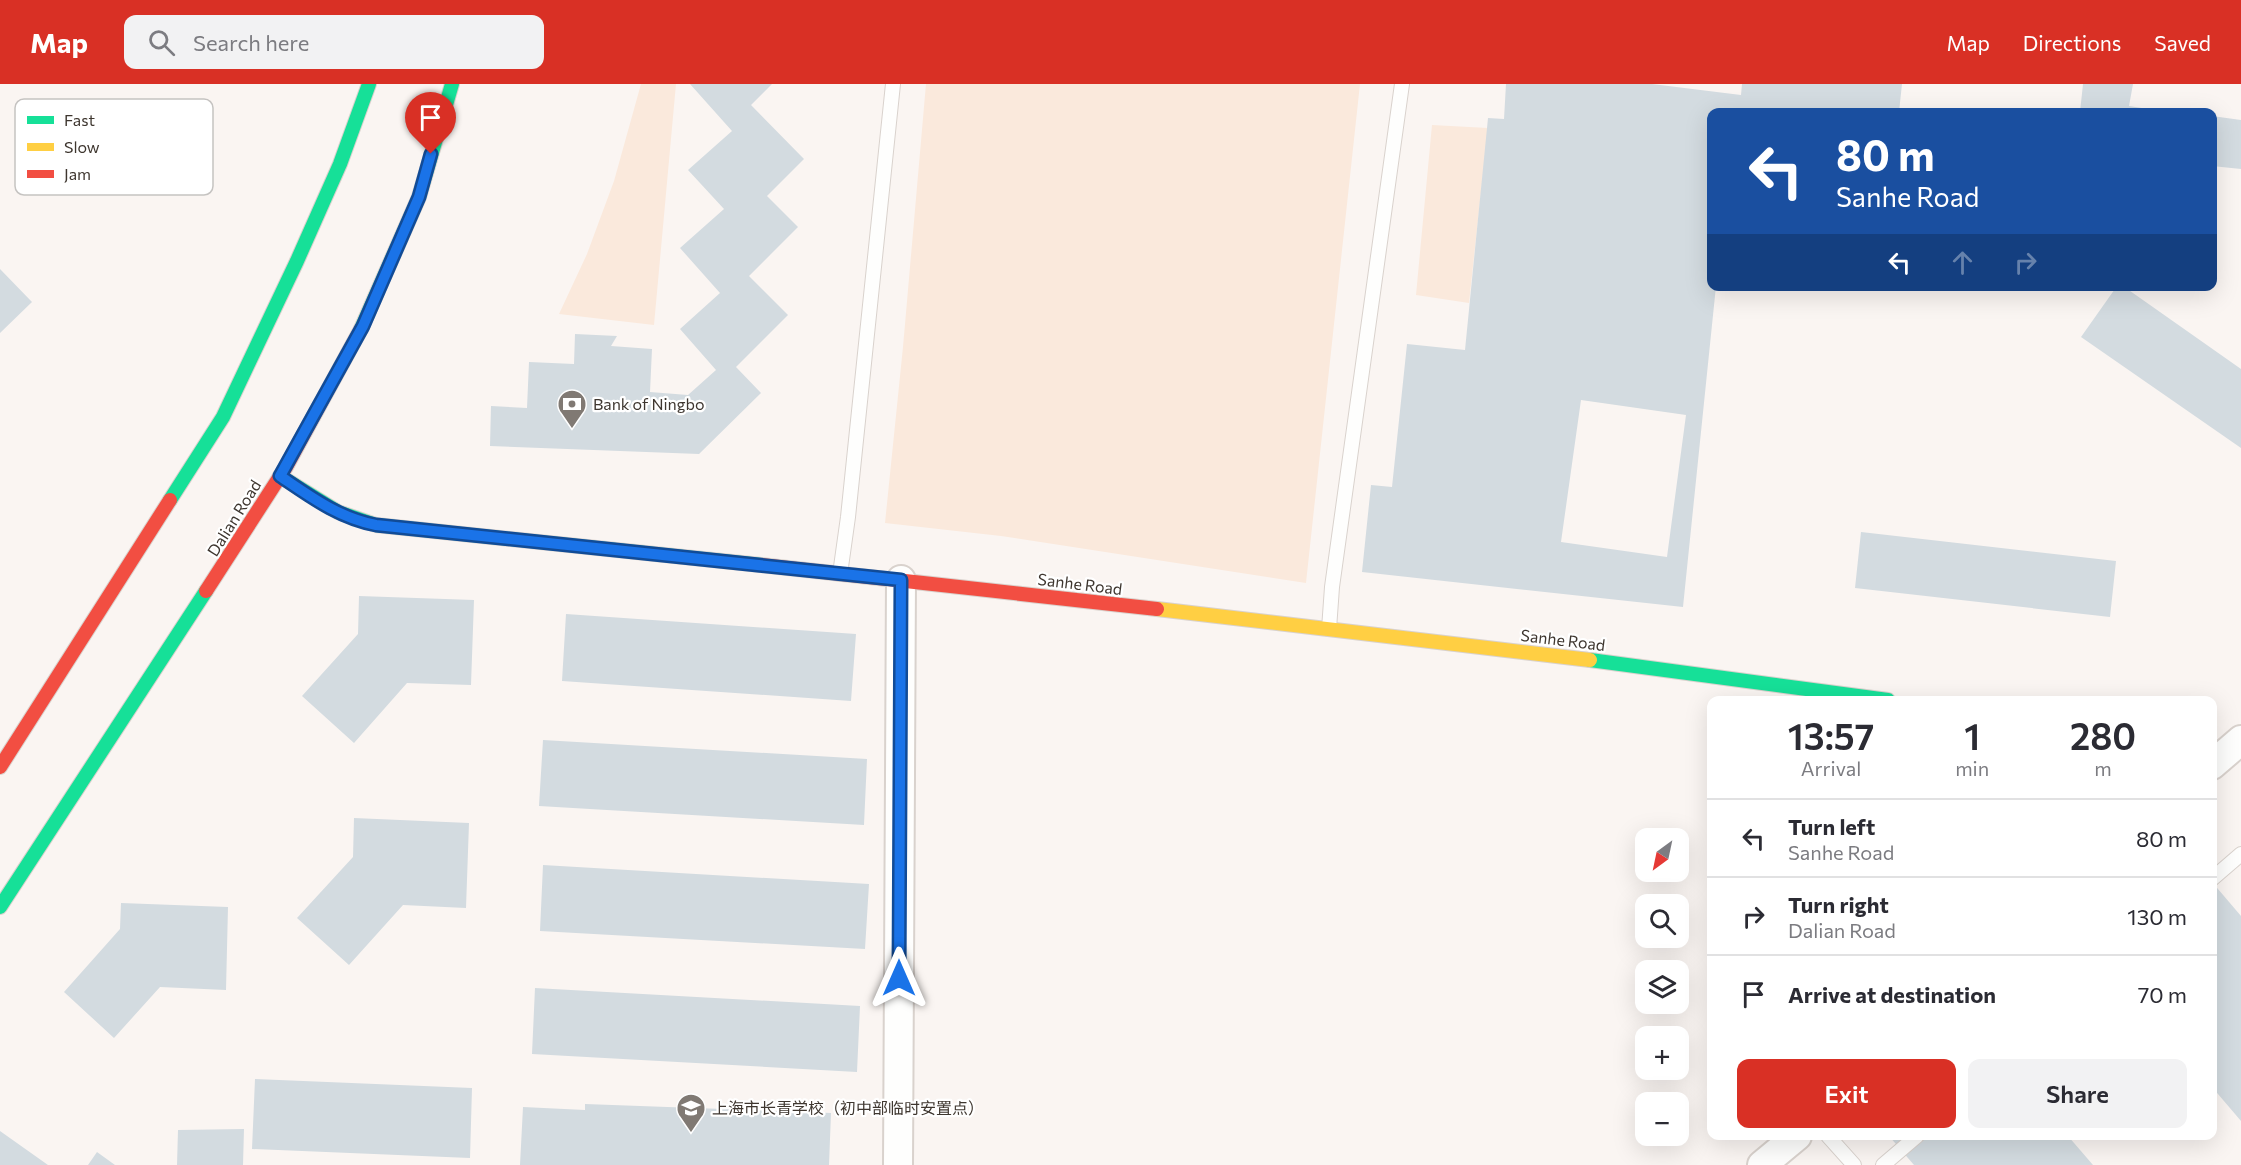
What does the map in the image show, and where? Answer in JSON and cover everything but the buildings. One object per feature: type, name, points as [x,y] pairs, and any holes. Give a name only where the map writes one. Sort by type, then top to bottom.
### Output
[{"type":"main road","points":[[0,767],[223,417],[340,164],[369,84]]},
{"type":"main road","name":"Dalian Road","points":[[0,907],[280,476],[363,326],[419,197],[452,84]]},
{"type":"main road","name":"Sanhe Road","points":[[280,476],[329,509],[355,521],[376,525],[901,580],[1587,659],[1859,696]]},
{"type":"street","points":[[898,1165],[901,580]]},
{"type":"street","points":[[2217,761],[2241,740]]},
{"type":"street","points":[[1762,1165],[1792,1140]]},
{"type":"lane","points":[[840,574],[848,517],[893,84]]},
{"type":"lane","points":[[1329,630],[1332,587],[1402,84]]},
{"type":"lane","points":[[2217,875],[2241,854]]},
{"type":"lane","points":[[1832,1140],[1854,1165]]},
{"type":"lane","points":[[1883,1165],[1912,1140]]},
{"type":"shaded area","points":[[641,84],[676,84],[654,325],[559,314],[587,254],[614,181]]},
{"type":"shaded area","points":[[926,84],[1360,84],[1306,583],[1001,536],[885,523]]},
{"type":"shaded area","points":[[1432,125],[1488,128],[1469,303],[1416,295]]},
{"type":"traffic: fast","points":[[170,500],[223,417],[340,164],[369,84]]},
{"type":"traffic: fast","points":[[361,329],[419,197],[452,84]]},
{"type":"traffic: fast","points":[[280,476],[338,512],[376,525],[761,565]]},
{"type":"traffic: fast","points":[[0,907],[206,591]]},
{"type":"traffic: fast","points":[[1590,660],[1858,696]]},
{"type":"traffic: slow","points":[[1157,609],[1590,660]]},
{"type":"traffic: jam","points":[[206,591],[286,467],[361,329]]},
{"type":"traffic: jam","points":[[0,767],[170,500]]},
{"type":"traffic: jam","points":[[761,565],[1157,609]]},
{"type":"place","name":"Bank of Ningbo","points":[[572,430]]},
{"type":"place","name":"上海市长青学校（初中部临时安置点）","points":[[691,1134]]},
{"type":"route","points":[[431,154],[419,197],[363,326],[280,476],[329,509],[355,521],[376,525],[901,580],[899,978]]}]
